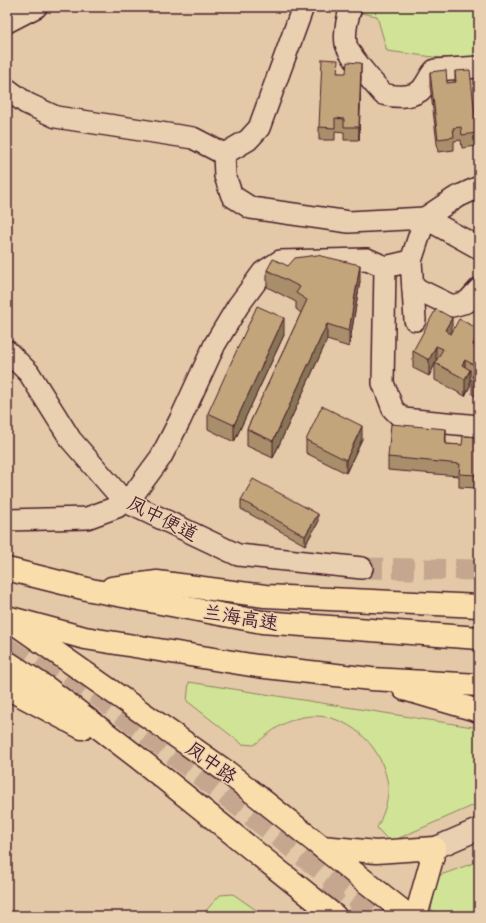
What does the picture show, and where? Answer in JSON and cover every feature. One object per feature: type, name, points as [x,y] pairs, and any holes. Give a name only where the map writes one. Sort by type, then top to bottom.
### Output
[{"type":"main road","name":"兰海高速","points":[[7,569],[91,590],[262,622],[479,638]]},
{"type":"main road","points":[[91,590],[157,582],[265,596],[479,606]]},
{"type":"main road","points":[[7,618],[85,638],[257,666],[371,679],[479,685]]},
{"type":"main road","name":"凤中路","points":[[7,618],[227,772],[410,916]]},
{"type":"main road","points":[[7,662],[47,688],[137,757],[335,916]]},
{"type":"main road","points":[[371,679],[479,711]]},
{"type":"main road","points":[[7,688],[137,757]]},
{"type":"main road","points":[[322,847],[376,852],[435,848],[416,916]]},
{"type":"street","points":[[7,22],[36,7]]},
{"type":"street","points":[[224,154],[248,140],[259,128],[303,7]]},
{"type":"street","points":[[351,7],[345,32],[346,46],[383,94],[405,96],[420,91],[429,76],[435,70],[479,68]]},
{"type":"street","points":[[7,89],[26,103],[56,117],[193,138],[224,154]]},
{"type":"street","points":[[224,154],[225,176],[232,196],[251,208],[349,222],[425,218],[454,198],[479,188]]},
{"type":"street","points":[[454,198],[474,203],[479,202]]},
{"type":"street","points":[[425,218],[479,248]]},
{"type":"street","points":[[415,320],[411,261],[425,218]]},
{"type":"street","points":[[7,520],[87,518],[116,507],[136,491],[161,457],[215,344],[238,306],[263,272],[280,261],[367,259],[384,267],[411,261]]},
{"type":"street","points":[[384,267],[383,383],[393,408],[403,419],[479,426]]},
{"type":"street","points":[[413,287],[452,306],[468,302],[479,289]]},
{"type":"street","name":"凤中便道","points":[[7,351],[29,373],[71,440],[124,501],[238,555],[362,568]]},
{"type":"street","points":[[435,848],[479,829]]},
{"type":"green space","points":[[328,7],[479,7],[479,56],[441,58],[387,51],[377,16]]},
{"type":"green space","points":[[189,682],[479,728],[479,803],[390,842],[377,828],[384,811],[387,798],[388,786],[386,776],[377,754],[359,733],[348,725],[336,720],[323,716],[309,716],[295,719],[284,724],[273,730],[254,745],[242,744],[187,701]]},
{"type":"green space","points":[[479,861],[479,916],[439,916],[431,909],[438,876]]},
{"type":"green space","points":[[233,894],[256,910],[256,916],[201,916],[220,895]]},
{"type":"building","points":[[322,59],[338,60],[337,73],[346,73],[347,62],[361,63],[359,127],[344,127],[344,119],[335,118],[335,128],[319,127]]},
{"type":"building","points":[[446,70],[447,83],[456,82],[455,71],[470,70],[477,133],[462,135],[461,127],[453,128],[454,137],[438,139],[430,72]]},
{"type":"building","points":[[317,255],[360,265],[349,331],[327,324],[273,441],[247,429],[307,300],[296,293],[300,287],[267,270],[273,259],[288,266],[295,258]]},
{"type":"building","points":[[257,306],[284,318],[234,425],[208,413]]},
{"type":"building","points":[[436,309],[452,318],[445,330],[451,334],[459,319],[479,329],[479,342],[475,340],[473,345],[479,349],[479,381],[472,377],[478,367],[465,360],[462,365],[470,370],[465,379],[435,363],[443,349],[436,346],[429,360],[413,351]]},
{"type":"building","points":[[322,406],[362,426],[346,460],[306,440]]},
{"type":"building","points":[[391,424],[446,429],[445,444],[462,445],[463,436],[479,437],[477,475],[459,474],[460,464],[388,457]]},
{"type":"building","points":[[253,479],[318,514],[305,536],[241,500]]},
{"type":"tunnel","points":[[362,568],[479,570]]},
{"type":"tunnel","points":[[7,648],[63,685],[80,699]]},
{"type":"tunnel","points":[[69,673],[380,916]]},
{"type":"tunnel","points":[[321,891],[352,916]]}]
